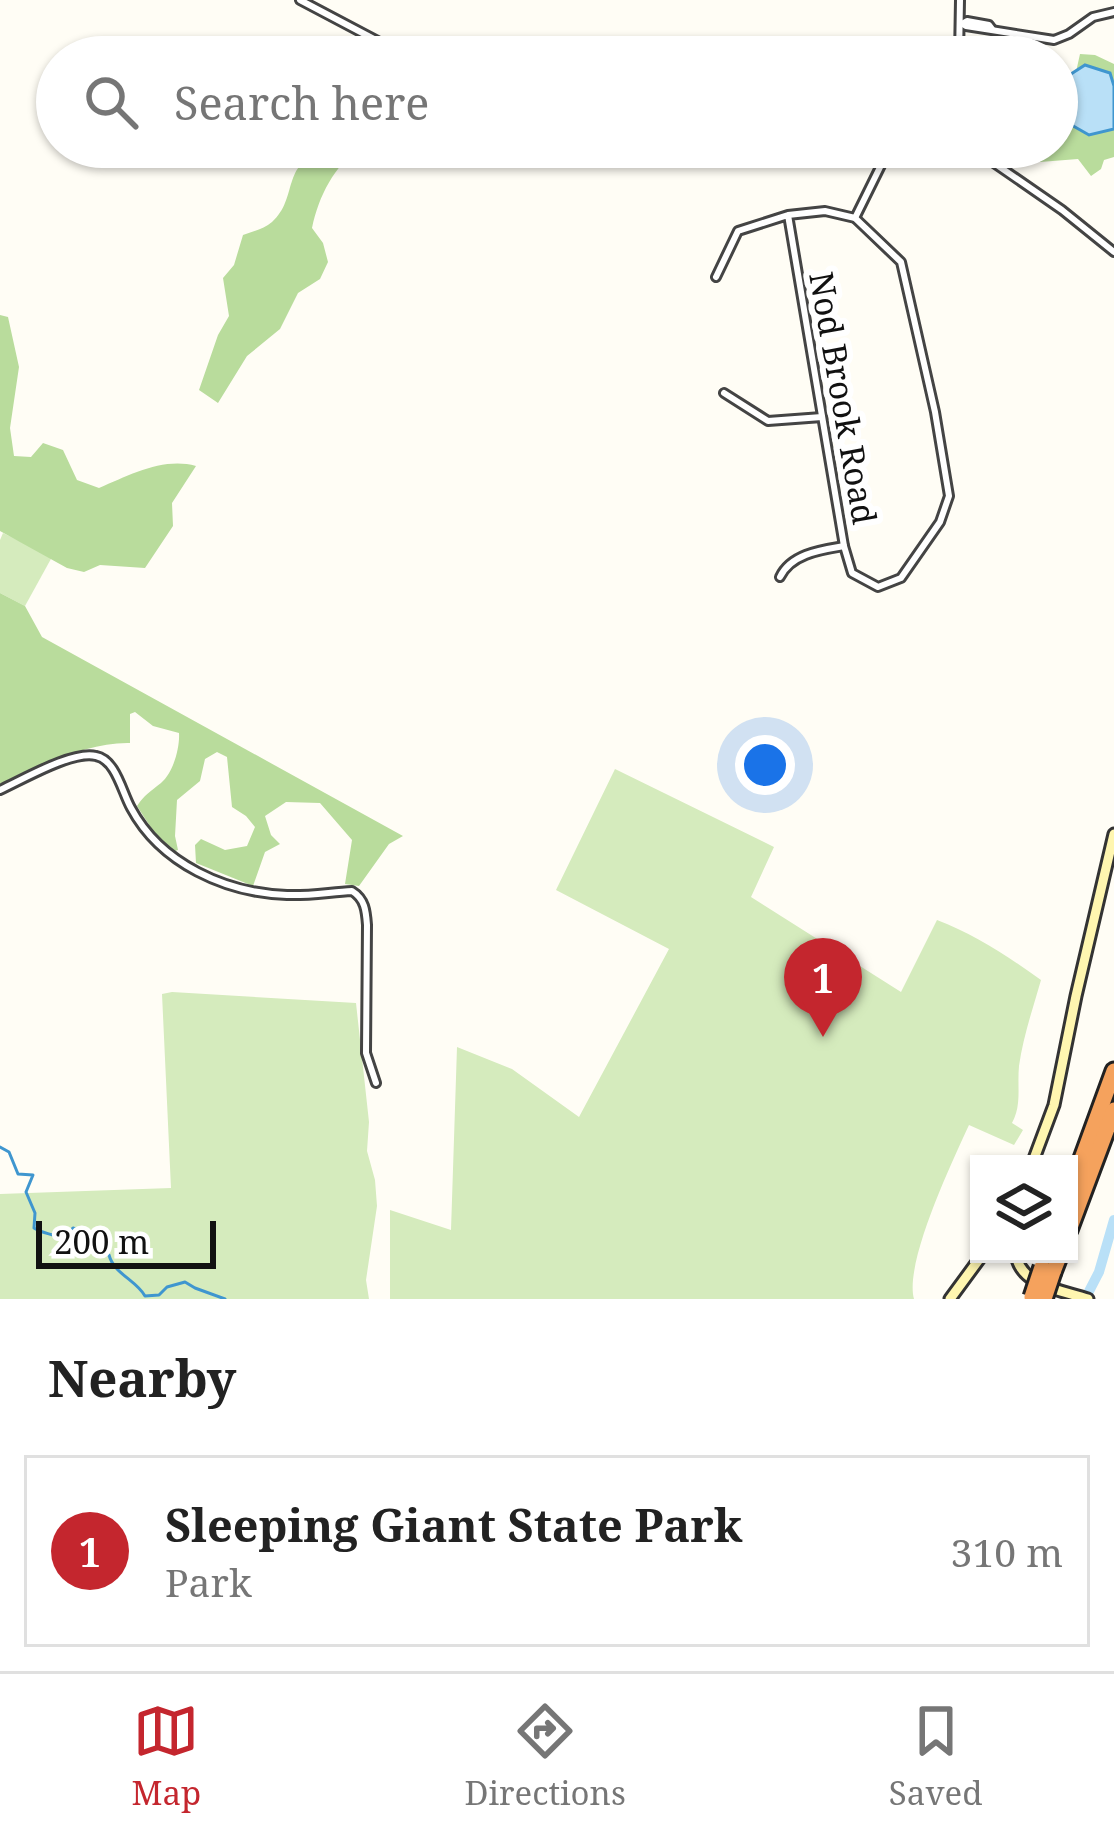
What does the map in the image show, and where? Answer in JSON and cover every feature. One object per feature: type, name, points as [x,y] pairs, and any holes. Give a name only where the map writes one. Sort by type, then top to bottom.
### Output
[{"type":"highway","points":[[1078,1169],[1114,1071]]},
{"type":"highway","points":[[1078,1206],[1114,1110]]},
{"type":"highway","points":[[1036,1298],[1047,1264]]},
{"type":"main road","points":[[1037,1155],[1054,1105],[1114,834]]},
{"type":"main road","points":[[950,1299],[976,1263]]},
{"type":"main road","points":[[1017,1263],[1025,1276],[1088,1299]]},
{"type":"street","points":[[300,0],[368,36]]},
{"type":"street","points":[[960,0],[961,36]]},
{"type":"street","points":[[1064,36],[1093,17],[1114,12]]},
{"type":"street","points":[[962,24],[967,21],[1031,36]]},
{"type":"street","points":[[716,278],[738,231],[788,215],[825,212],[855,218],[880,168]]},
{"type":"street","points":[[1001,168],[1114,252]]},
{"type":"street","name":"Nod Brook Road","points":[[788,215],[844,546],[852,573],[878,587],[902,578],[940,522],[949,496],[901,262],[855,218]]},
{"type":"street","points":[[724,392],[768,422],[822,417]]},
{"type":"street","points":[[780,578],[786,565],[818,550],[844,546]]},
{"type":"street","points":[[0,790],[78,756],[97,756],[107,761],[133,812],[154,839],[198,872],[239,888],[274,894],[352,891],[362,899],[366,914],[366,1053],[376,1083]]},
{"type":"green space","points":[[1080,54],[1114,64],[1114,157],[1104,160],[1091,176],[1078,159]]},
{"type":"green space","points":[[298,168],[339,168],[323,193],[312,228],[328,262],[320,279],[298,293],[280,329],[247,356],[218,403],[199,390],[229,316],[223,278],[234,265],[243,235],[262,228],[280,213]]},
{"type":"green space","points":[[0,315],[8,317],[19,367],[10,428],[14,456],[31,457],[43,443],[63,450],[77,480],[99,488],[159,466],[196,466],[172,503],[173,526],[145,568],[100,565],[84,572],[67,568],[0,531]]},
{"type":"green space","points":[[3,533],[52,557],[25,606],[0,593]]},
{"type":"green space","points":[[0,593],[25,606],[42,637],[403,836],[389,844],[359,886],[345,884],[352,840],[320,803],[286,802],[265,816],[271,835],[280,844],[265,852],[253,886],[196,863],[195,845],[201,839],[225,850],[247,846],[255,827],[232,807],[227,757],[217,752],[205,759],[200,781],[177,800],[175,851],[155,834],[137,806],[169,773],[179,733],[153,726],[135,712],[130,714],[130,743],[80,751],[0,784]]},
{"type":"green space","points":[[615,769],[774,847],[751,897],[901,992],[937,920],[1041,980],[1021,1055],[1012,1123],[1023,1130],[1014,1145],[969,1125],[923,1238],[914,1299],[390,1299],[390,1210],[451,1230],[457,1047],[512,1069],[579,1117],[669,949],[556,890]]},
{"type":"green space","points":[[162,994],[356,1003],[369,1122],[367,1151],[377,1206],[366,1280],[369,1299],[0,1299],[0,1194],[171,1188]]},
{"type":"water","points":[[1085,65],[1110,73],[1114,129],[1089,135],[1078,129],[1078,70]]},
{"type":"waterway","points":[[0,1147],[9,1152],[18,1174],[33,1175],[26,1192],[35,1213],[34,1228],[62,1239],[73,1228],[90,1235],[100,1253],[109,1255],[145,1296],[159,1295],[185,1282],[225,1299]]},
{"type":"waterway","points":[[1085,1299],[1099,1272],[1114,1220]]},
{"type":"place","name":"Sleeping Giant State Park","points":[[823,1037]]}]
